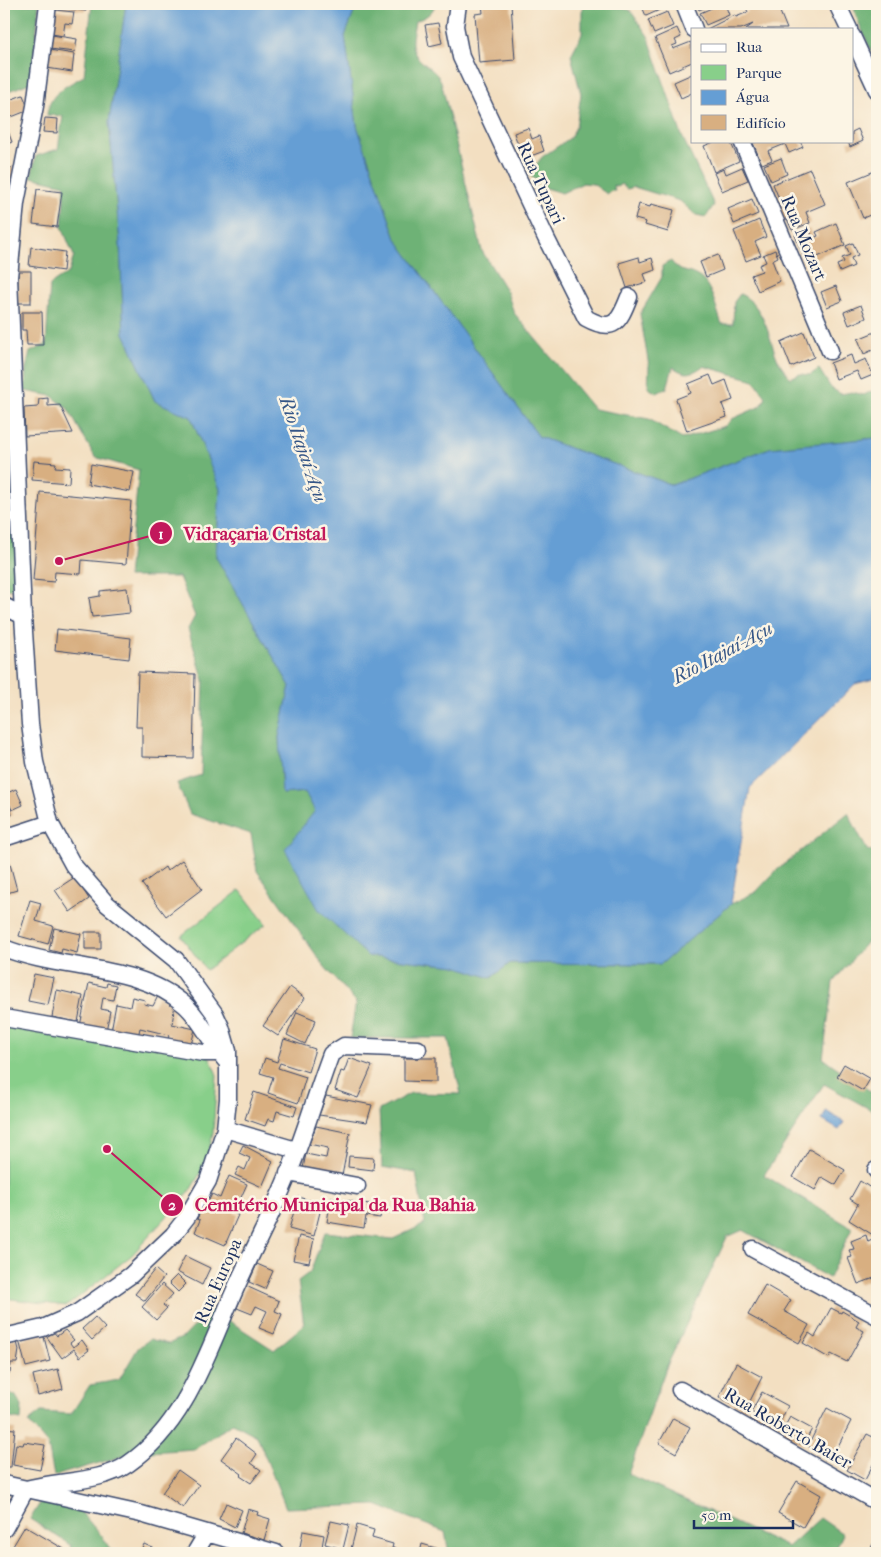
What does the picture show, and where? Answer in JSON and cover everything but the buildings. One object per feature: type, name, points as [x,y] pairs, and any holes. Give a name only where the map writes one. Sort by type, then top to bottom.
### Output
[{"type":"street","points":[[4,1337],[43,1328],[77,1313],[137,1270],[173,1235],[187,1217],[208,1181],[225,1129],[224,1058],[227,1046],[221,1027],[180,967],[154,941],[107,904],[73,865],[50,823],[32,743],[8,386],[10,268],[16,203],[35,106],[48,4]]},
{"type":"street","name":"Rua Tupari","points":[[458,4],[455,26],[460,57],[557,262],[586,318],[599,325],[608,326],[615,323],[622,315],[629,297]]},
{"type":"street","points":[[684,4],[694,28]]},
{"type":"street","points":[[837,4],[849,28]]},
{"type":"street","points":[[854,40],[877,90]]},
{"type":"street","name":"Rua Mozart","points":[[742,142],[830,351]]},
{"type":"street","points":[[4,606],[23,616]]},
{"type":"street","points":[[4,838],[50,823]]},
{"type":"street","points":[[4,948],[61,964],[143,980],[164,989],[186,1006],[224,1058]]},
{"type":"street","points":[[4,1018],[224,1058]]},
{"type":"street","name":"Rua Europa","points":[[26,1488],[49,1482],[99,1477],[127,1465],[149,1446],[174,1419],[204,1363],[288,1173],[331,1054],[336,1049],[344,1046],[418,1049]]},
{"type":"street","points":[[225,1129],[296,1150]]},
{"type":"street","points":[[288,1173],[357,1186]]},
{"type":"street","points":[[753,1249],[877,1316]]},
{"type":"street","name":"Rua Roberto Baier","points":[[680,1390],[877,1502]]},
{"type":"street","points":[[4,1484],[141,1514],[276,1553]]},
{"type":"street","points":[[4,1529],[26,1488]]},
{"type":"street","points":[[195,1553],[207,1533]]},
{"type":"green space","points":[[4,4],[39,4],[32,82],[4,93],[4,55],[10,52],[4,34]]},
{"type":"green space","points":[[92,4],[126,4],[109,122],[120,243],[124,333],[155,401],[191,417],[220,489],[216,557],[290,686],[279,737],[282,794],[306,792],[315,811],[368,956],[456,966],[491,978],[510,963],[661,964],[731,904],[756,892],[777,870],[848,813],[867,850],[877,853],[877,930],[833,982],[823,1058],[877,1096],[877,1113],[824,1084],[764,1175],[852,1228],[829,1278],[743,1230],[727,1237],[666,1368],[628,1474],[788,1547],[820,1518],[843,1534],[834,1553],[449,1553],[445,1532],[376,1505],[286,1508],[257,1436],[233,1423],[195,1449],[134,1453],[54,1476],[48,1445],[28,1422],[41,1412],[71,1414],[90,1385],[119,1380],[138,1348],[150,1339],[168,1344],[184,1337],[211,1309],[274,1350],[304,1325],[298,1281],[310,1272],[325,1232],[393,1239],[425,1224],[416,1173],[382,1167],[379,1110],[411,1093],[461,1094],[448,1038],[350,1038],[356,1002],[324,966],[257,871],[251,834],[190,814],[177,783],[201,775],[204,680],[188,629],[195,616],[179,577],[128,577],[139,470],[95,457],[68,409],[52,396],[25,391],[26,369],[30,352],[46,345],[50,285],[69,272],[74,256],[62,227],[65,185],[31,177],[36,156],[58,149],[63,116],[47,115],[51,101],[60,91],[84,76]]},
{"type":"green space","points":[[357,4],[435,4],[430,13],[415,21],[412,46],[418,58],[435,72],[441,81],[482,251],[507,292],[514,313],[594,409],[649,419],[682,439],[725,426],[732,419],[761,406],[766,397],[754,380],[703,366],[688,373],[673,367],[667,388],[657,393],[648,388],[649,366],[640,314],[662,277],[662,266],[671,261],[680,270],[702,279],[713,297],[722,324],[733,324],[734,302],[740,294],[755,305],[768,331],[777,358],[790,378],[800,374],[810,375],[819,369],[831,388],[841,394],[852,392],[864,395],[874,390],[877,383],[877,438],[770,448],[672,485],[539,437],[396,239],[357,126],[345,36]]},
{"type":"green space","points":[[585,4],[602,4],[630,10],[648,36],[682,136],[714,205],[706,217],[696,215],[680,201],[634,187],[627,189],[621,184],[617,187],[613,185],[615,191],[607,194],[593,184],[583,183],[562,193],[545,188],[529,174],[542,157],[570,138],[576,127],[581,94],[571,55],[582,34],[582,11]]},
{"type":"green space","points":[[853,4],[877,4],[877,65],[856,16]]},
{"type":"green space","points":[[4,426],[14,508],[16,551],[12,589],[4,590]]},
{"type":"green space","points":[[240,890],[266,924],[206,970],[181,936]]},
{"type":"green space","points":[[4,1015],[207,1050],[217,1075],[213,1133],[206,1164],[189,1192],[132,1255],[67,1306],[4,1298]]},
{"type":"green space","points":[[4,1392],[15,1395],[22,1406],[21,1420],[4,1417]]},
{"type":"green space","points":[[42,1500],[81,1512],[104,1539],[112,1553],[69,1553],[72,1546],[30,1519]]},
{"type":"water","name":"Rio Itajaí-Açu","points":[[126,4],[357,4],[345,36],[357,126],[396,239],[539,437],[672,485],[770,448],[877,438],[877,678],[855,684],[750,788],[731,904],[661,964],[510,963],[491,978],[456,966],[368,956],[319,910],[285,849],[315,811],[305,792],[282,794],[279,737],[290,686],[216,557],[220,489],[191,417],[155,401],[124,333],[120,243],[109,122]]},
{"type":"water","points":[[826,1111],[844,1122],[839,1130],[822,1120]]},
{"type":"place","name":"Vidraçaria Cristal","points":[[59,561]]},
{"type":"place","name":"Cemitério Municipal da Rua Bahia","points":[[107,1149]]}]
